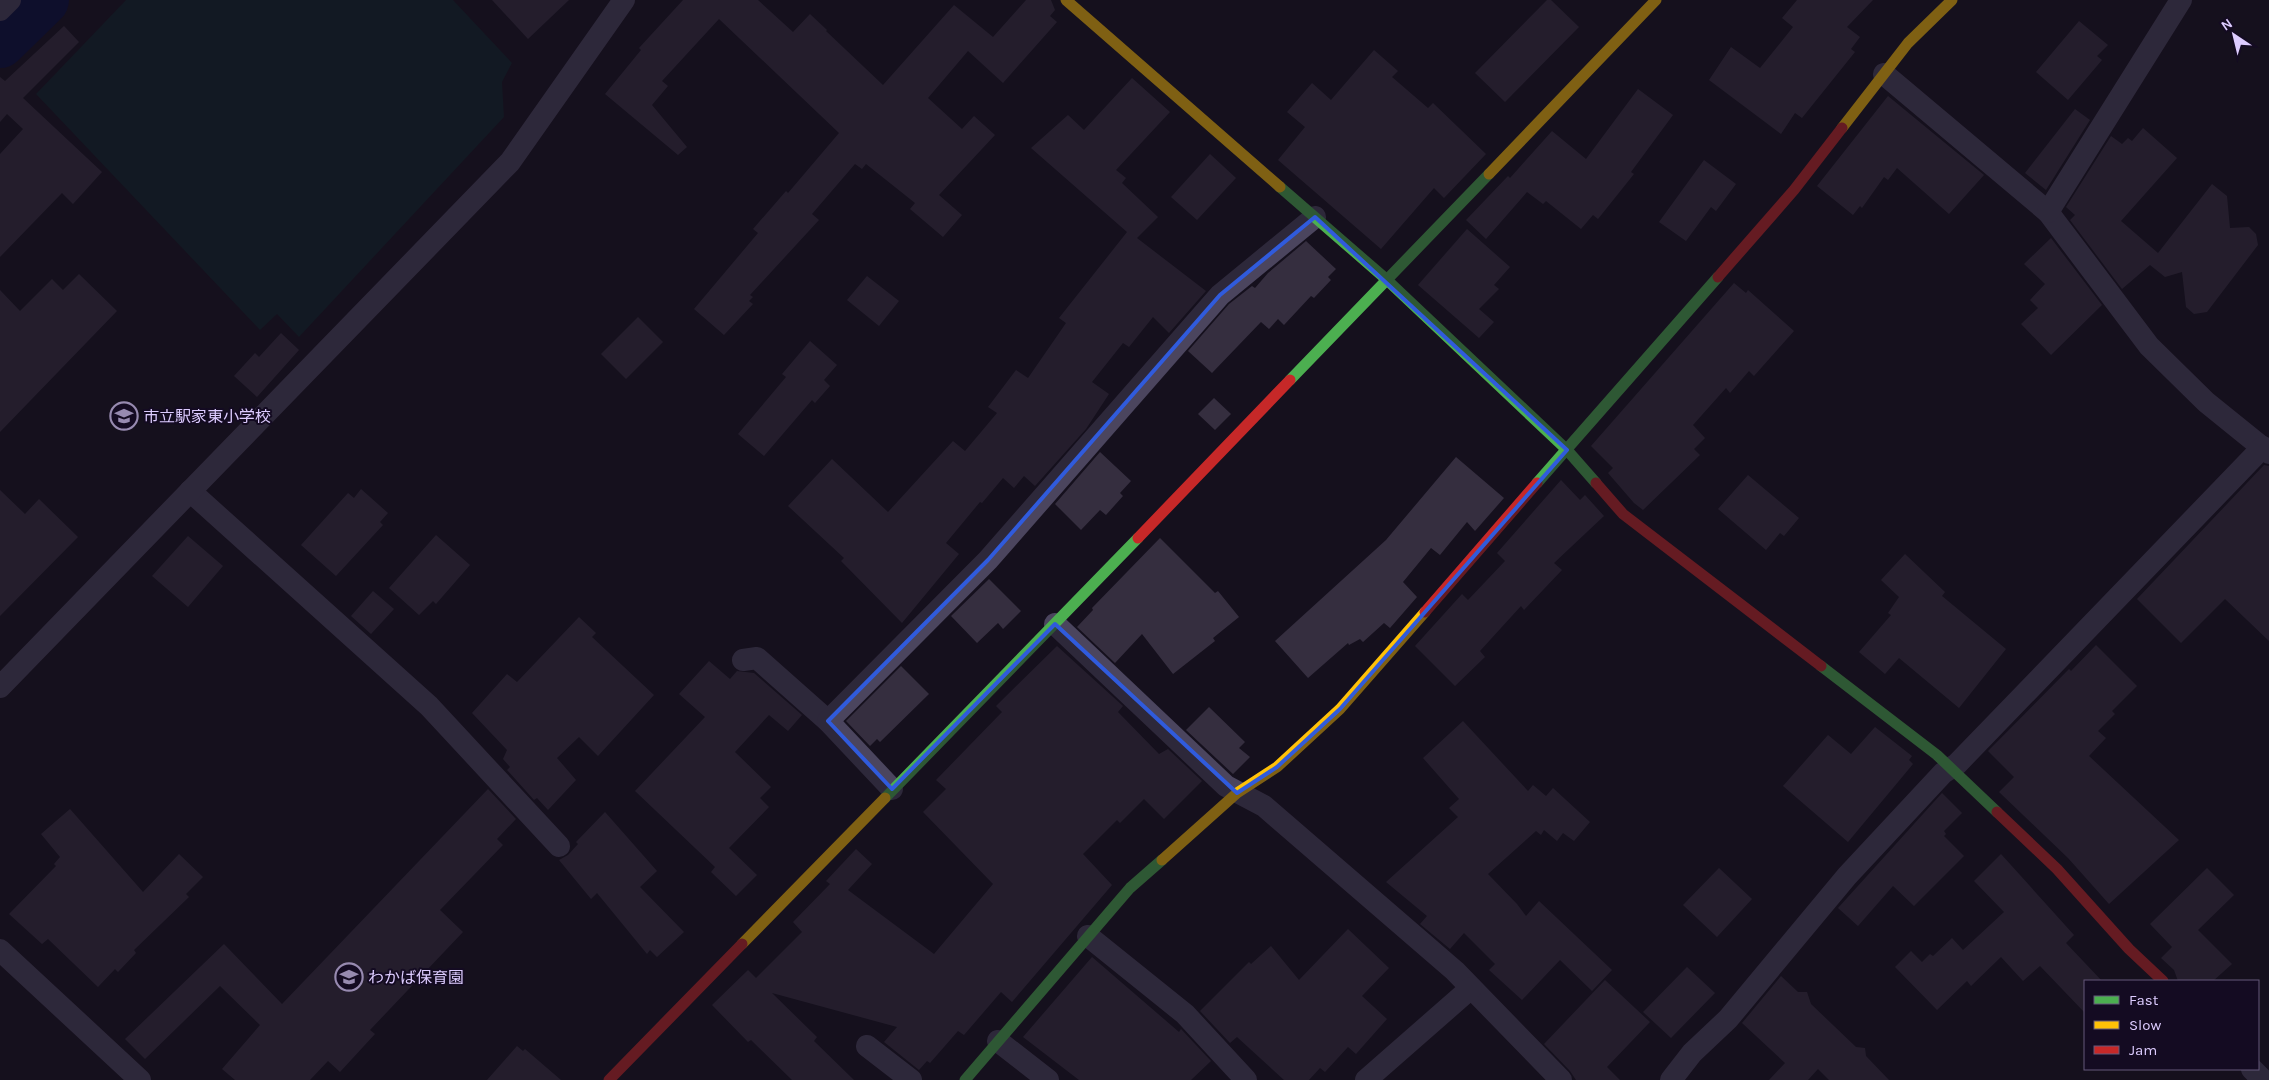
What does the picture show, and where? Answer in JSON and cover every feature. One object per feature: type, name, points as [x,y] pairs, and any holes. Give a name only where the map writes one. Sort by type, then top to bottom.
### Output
[{"type":"street","points":[[0,10],[10,0]]},
{"type":"street","points":[[0,687],[510,162],[624,0]]},
{"type":"street","points":[[1066,0],[1386,279],[1567,450],[1623,514],[1952,768],[2057,869],[2129,949],[2162,980]]},
{"type":"street","points":[[609,1080],[1055,624],[1656,0]]},
{"type":"street","points":[[965,1080],[1130,888],[1237,793],[1276,767],[1340,709],[1794,190],[1908,43],[1952,0]]},
{"type":"street","points":[[2048,212],[2181,0]]},
{"type":"street","points":[[1671,1080],[1692,1053],[1728,1019],[1846,876],[1943,773],[1958,764],[2266,450],[2206,402],[2148,346],[2048,212],[1884,74]]},
{"type":"street","points":[[828,720],[988,560],[1220,295],[1315,217]]},
{"type":"street","points":[[190,491],[429,706],[559,846]]},
{"type":"street","points":[[1055,624],[1226,786],[1264,806],[1455,971],[1561,1080]]},
{"type":"street","points":[[743,660],[757,658],[828,720],[892,789]]},
{"type":"street","points":[[1088,936],[1185,1014],[1246,1080]]},
{"type":"street","points":[[0,950],[140,1080]]},
{"type":"street","points":[[1366,1080],[1472,988]]},
{"type":"street","points":[[998,1041],[1048,1080]]},
{"type":"street","points":[[868,1046],[911,1080]]},
{"type":"street","points":[[2253,1070],[2263,1080]]},
{"type":"highlighted area","points":[[1315,217],[1567,450],[1340,709],[1277,767],[1237,793],[1055,624],[892,789],[828,721],[988,560],[1220,295]]},
{"type":"shaded area","points":[[126,0],[453,0],[512,63],[502,82],[504,117],[299,337],[277,314],[260,330],[36,94]]},
{"type":"building","points":[[492,0],[569,0],[528,39]]},
{"type":"building","points":[[683,0],[758,0],[793,32],[810,14],[883,85],[954,5],[993,37],[1026,0],[1051,0],[1055,10],[1050,16],[1057,22],[1003,83],[968,51],[928,98],[962,129],[974,116],[995,135],[939,195],[962,215],[943,237],[910,209],[915,203],[866,164],[862,169],[855,164],[812,214],[819,220],[750,295],[753,297],[749,301],[753,304],[724,335],[694,309],[758,233],[753,229],[786,191],[788,193],[839,133],[719,19],[662,81],[668,86],[652,105],[687,147],[678,155],[605,94],[641,50],[639,48]]},
{"type":"building","points":[[1547,0],[1551,0],[1579,27],[1505,102],[1475,73]]},
{"type":"building","points":[[1797,0],[1873,0],[1847,27],[1860,37],[1851,49],[1855,52],[1802,118],[1795,113],[1781,134],[1709,80],[1731,47],[1760,68],[1793,27],[1782,18]]},
{"type":"building","points":[[2079,21],[2108,45],[2097,56],[2102,60],[2068,100],[2036,72]]},
{"type":"building","points":[[64,26],[79,42],[23,98],[102,172],[73,204],[62,193],[0,257],[0,154],[23,129],[7,114],[0,122],[0,77],[5,81]]},
{"type":"building","points":[[1374,50],[1398,71],[1392,77],[1428,108],[1433,103],[1486,154],[1444,198],[1434,188],[1381,249],[1278,160],[1305,127],[1287,112],[1312,83],[1331,100]]},
{"type":"building","points":[[1132,78],[1170,112],[1116,170],[1126,178],[1122,183],[1158,217],[1137,238],[1206,291],[1169,333],[1153,317],[1129,347],[1123,343],[1092,382],[1109,394],[1086,429],[1035,486],[1024,476],[1014,488],[1003,478],[982,503],[980,502],[946,543],[959,554],[902,623],[841,561],[844,558],[788,506],[832,459],[888,512],[953,441],[965,451],[997,413],[988,407],[1016,370],[1028,378],[1066,323],[1059,318],[1127,232],[1031,148],[1068,115],[1084,130]]},
{"type":"building","points":[[1638,89],[1673,115],[1631,172],[1634,174],[1598,219],[1593,215],[1581,229],[1546,201],[1543,204],[1527,192],[1486,239],[1466,220],[1508,176],[1510,178],[1552,131],[1586,159]]},
{"type":"building","points":[[1888,96],[1984,175],[1949,214],[1897,168],[1888,180],[1884,177],[1862,208],[1860,206],[1853,215],[1817,186]]},
{"type":"building","points":[[2075,109],[2090,120],[2046,190],[2025,173]]},
{"type":"building","points":[[2143,128],[2177,158],[2121,221],[2158,253],[2212,184],[2227,196],[2230,228],[2249,227],[2256,234],[2258,245],[2207,312],[2194,314],[2186,307],[2182,272],[2165,277],[2150,265],[2122,289],[2070,220],[2075,215],[2066,207],[2111,136],[2122,144],[2128,138],[2132,141]]},
{"type":"building","points":[[1210,154],[1236,178],[1197,220],[1171,197]]},
{"type":"building","points":[[1704,160],[1736,184],[1716,211],[1711,207],[1686,241],[1659,222]]},
{"type":"building","points":[[1467,229],[1510,267],[1494,285],[1499,289],[1479,309],[1494,322],[1479,338],[1418,285]]},
{"type":"building","points":[[2051,238],[2102,305],[2051,355],[2021,324],[2038,308],[2030,300],[2045,284],[2024,264]]},
{"type":"building","points":[[1306,241],[1336,269],[1328,277],[1331,280],[1314,298],[1311,296],[1284,325],[1278,319],[1269,329],[1261,322],[1212,373],[1188,351],[1229,304],[1252,286],[1255,288],[1268,273]]},
{"type":"building","points":[[79,274],[117,311],[0,432],[0,290],[20,311],[52,279],[63,290]]},
{"type":"building","points":[[867,276],[899,301],[879,326],[847,300]]},
{"type":"building","points":[[1734,283],[1746,293],[1748,290],[1794,331],[1754,376],[1749,371],[1730,393],[1726,388],[1693,425],[1705,438],[1694,449],[1700,455],[1643,510],[1634,503],[1608,473],[1613,468],[1591,446]]},
{"type":"building","points":[[638,317],[663,342],[626,379],[601,354]]},
{"type":"building","points":[[281,333],[299,350],[257,397],[234,376],[255,353],[259,357]]},
{"type":"building","points":[[810,341],[837,365],[824,380],[830,386],[815,403],[812,400],[764,456],[738,434],[786,377],[782,374]]},
{"type":"building","points":[[1214,398],[1231,414],[1215,430],[1198,414]]},
{"type":"building","points":[[1100,452],[1131,481],[1120,493],[1123,496],[1106,515],[1100,510],[1081,530],[1055,504]]},
{"type":"building","points":[[1456,457],[1504,498],[1475,531],[1467,522],[1440,555],[1431,548],[1403,582],[1417,597],[1390,628],[1384,623],[1363,642],[1360,639],[1349,645],[1348,643],[1308,678],[1275,641],[1386,540]]},
{"type":"building","points":[[2264,465],[2269,466],[2269,641],[2225,599],[2181,643],[2137,599]]},
{"type":"building","points":[[1748,475],[1799,518],[1784,536],[1780,533],[1766,550],[1718,509]]},
{"type":"building","points":[[1561,480],[1580,500],[1585,495],[1604,516],[1554,563],[1562,570],[1524,610],[1521,606],[1480,651],[1485,657],[1455,686],[1415,646],[1462,594],[1468,600],[1505,561],[1497,553]]},
{"type":"building","points":[[361,489],[388,513],[380,522],[383,525],[336,576],[301,545],[348,493],[354,498]]},
{"type":"building","points":[[0,490],[25,514],[39,499],[78,537],[0,616]]},
{"type":"building","points":[[436,535],[470,565],[436,604],[433,601],[419,615],[389,588]]},
{"type":"building","points":[[188,536],[223,566],[188,607],[152,576]]},
{"type":"building","points":[[1160,538],[1215,593],[1218,591],[1239,617],[1213,638],[1215,641],[1173,674],[1142,634],[1115,663],[1077,627],[1093,610],[1092,608]]},
{"type":"building","points":[[1905,554],[1945,592],[1942,596],[2006,649],[1959,708],[1899,658],[1885,674],[1859,652],[1891,615],[1888,613],[1899,597],[1881,580]]},
{"type":"building","points":[[989,579],[1021,611],[1003,629],[998,623],[977,643],[951,616]]},
{"type":"building","points":[[373,591],[394,609],[371,634],[351,616]]},
{"type":"building","points":[[579,617],[596,633],[592,637],[654,695],[598,756],[579,737],[557,758],[576,780],[548,810],[537,798],[534,800],[507,770],[510,767],[503,759],[507,750],[472,713],[507,674],[517,682]]},
{"type":"building","points":[[2096,645],[2137,686],[2112,711],[2115,714],[2098,731],[2106,738],[2089,756],[2179,840],[2109,904],[2068,858],[1999,792],[2014,777],[1988,751],[2069,669],[2071,671]]},
{"type":"building","points":[[1057,646],[1123,706],[1118,712],[1159,754],[1168,749],[1202,781],[1164,819],[1144,799],[1120,823],[1117,820],[1083,854],[1112,885],[1012,1002],[1001,992],[964,1035],[958,1031],[930,1063],[927,1061],[919,1070],[884,1042],[897,1027],[772,993],[817,1037],[814,1041],[854,1080],[792,1080],[751,1040],[748,1042],[712,1005],[748,970],[756,978],[802,932],[793,922],[830,884],[826,881],[856,849],[872,864],[848,890],[934,954],[993,884],[923,812],[946,789],[936,780],[1002,712],[996,706]]},
{"type":"building","points":[[709,661],[730,679],[737,671],[754,673],[802,715],[788,731],[769,715],[735,752],[771,787],[760,798],[769,807],[729,848],[757,875],[736,896],[711,872],[715,867],[635,791],[705,717],[679,694]]},
{"type":"building","points":[[901,666],[929,694],[880,742],[877,739],[870,746],[846,721]]},
{"type":"building","points":[[1209,707],[1245,742],[1239,748],[1250,757],[1233,774],[1186,730]]},
{"type":"building","points":[[1463,721],[1528,791],[1533,785],[1546,796],[1553,788],[1590,822],[1574,841],[1563,833],[1557,841],[1544,830],[1541,835],[1536,831],[1488,874],[1526,916],[1539,901],[1612,970],[1592,991],[1560,960],[1522,1000],[1489,970],[1495,964],[1464,933],[1450,949],[1420,924],[1427,916],[1386,882],[1458,817],[1449,808],[1459,799],[1423,758]]},
{"type":"building","points":[[1875,727],[1912,756],[1909,760],[1913,764],[1848,842],[1783,786],[1828,735],[1851,754]]},
{"type":"building","points":[[488,789],[516,819],[497,839],[503,845],[440,910],[463,932],[370,1030],[375,1034],[340,1072],[328,1061],[310,1080],[235,1080],[222,1069],[260,1025],[220,986],[145,1059],[125,1039],[224,944],[282,1004]]},
{"type":"building","points":[[1942,793],[1962,813],[1944,831],[1946,834],[1944,836],[1964,856],[1914,906],[1893,886],[1858,926],[1838,908]]},
{"type":"building","points":[[70,809],[143,892],[179,854],[203,877],[186,894],[189,897],[134,950],[136,953],[118,972],[115,969],[98,987],[48,939],[42,944],[9,914],[56,866],[54,864],[60,857],[41,834]]},
{"type":"building","points":[[605,812],[657,871],[640,887],[684,932],[657,957],[650,950],[647,954],[597,893],[591,899],[559,860],[568,855],[578,844],[576,842]]},
{"type":"building","points":[[2001,854],[2074,935],[2066,943],[2101,980],[2084,980],[2084,1012],[2040,966],[2023,981],[2001,957],[1971,986],[1967,981],[1937,1010],[1895,967],[1911,951],[1922,962],[1930,954],[1933,956],[1952,938],[1963,950],[2004,912],[1974,881]]},
{"type":"building","points":[[1719,868],[1752,899],[1717,937],[1683,905]]},
{"type":"building","points":[[2207,868],[2234,895],[2198,930],[2232,964],[2214,980],[2178,980],[2174,970],[2161,958],[2172,947],[2150,924]]},
{"type":"building","points":[[1348,929],[1389,968],[1362,996],[1387,1019],[1356,1054],[1348,1047],[1325,1072],[1320,1068],[1309,1080],[1284,1080],[1237,1037],[1230,1043],[1200,1011],[1249,962],[1251,964],[1271,946],[1299,980]]},
{"type":"building","points":[[1092,957],[1179,1032],[1181,1029],[1211,1061],[1191,1080],[1079,1080],[1023,1037]]},
{"type":"building","points":[[1687,967],[1715,993],[1671,1038],[1643,1012]]},
{"type":"building","points":[[1781,976],[1798,992],[1807,992],[1811,1004],[1856,1047],[1865,1048],[1866,1056],[1889,1080],[1829,1080],[1818,1069],[1808,1080],[1769,1080],[1785,1063],[1742,1023]]},
{"type":"building","points":[[1605,980],[1650,1022],[1607,1067],[1620,1080],[1576,1080],[1544,1044]]},
{"type":"building","points":[[517,1046],[523,1051],[525,1049],[561,1080],[487,1080]]},
{"type":"waterway","points":[[0,42],[43,0]]},
{"type":"traffic: fast","points":[[1290,380],[1489,174]]},
{"type":"traffic: fast","points":[[1280,187],[1386,279],[1567,450],[1596,483]]},
{"type":"traffic: fast","points":[[1537,483],[1718,277]]},
{"type":"traffic: fast","points":[[885,798],[1138,538]]},
{"type":"traffic: fast","points":[[1821,666],[1937,755],[1997,812]]},
{"type":"traffic: fast","points":[[965,1080],[1130,888],[1162,860]]},
{"type":"traffic: slow","points":[[1066,0],[1280,187]]},
{"type":"traffic: slow","points":[[1489,174],[1656,0]]},
{"type":"traffic: slow","points":[[1842,128],[1908,43],[1952,0]]},
{"type":"traffic: slow","points":[[1162,860],[1237,793],[1277,767],[1340,709],[1425,612]]},
{"type":"traffic: slow","points":[[742,944],[885,798]]},
{"type":"traffic: jam","points":[[1718,277],[1794,190],[1842,128]]},
{"type":"traffic: jam","points":[[1138,538],[1290,380]]},
{"type":"traffic: jam","points":[[1425,612],[1537,483]]},
{"type":"traffic: jam","points":[[1596,483],[1623,514],[1821,666]]},
{"type":"traffic: jam","points":[[1997,812],[2057,869],[2129,949],[2162,980]]},
{"type":"traffic: jam","points":[[609,1080],[742,944]]},
{"type":"place","name":"市立駅家東小学校","points":[[124,416]]},
{"type":"place","name":"わかば保育園","points":[[349,977]]}]
